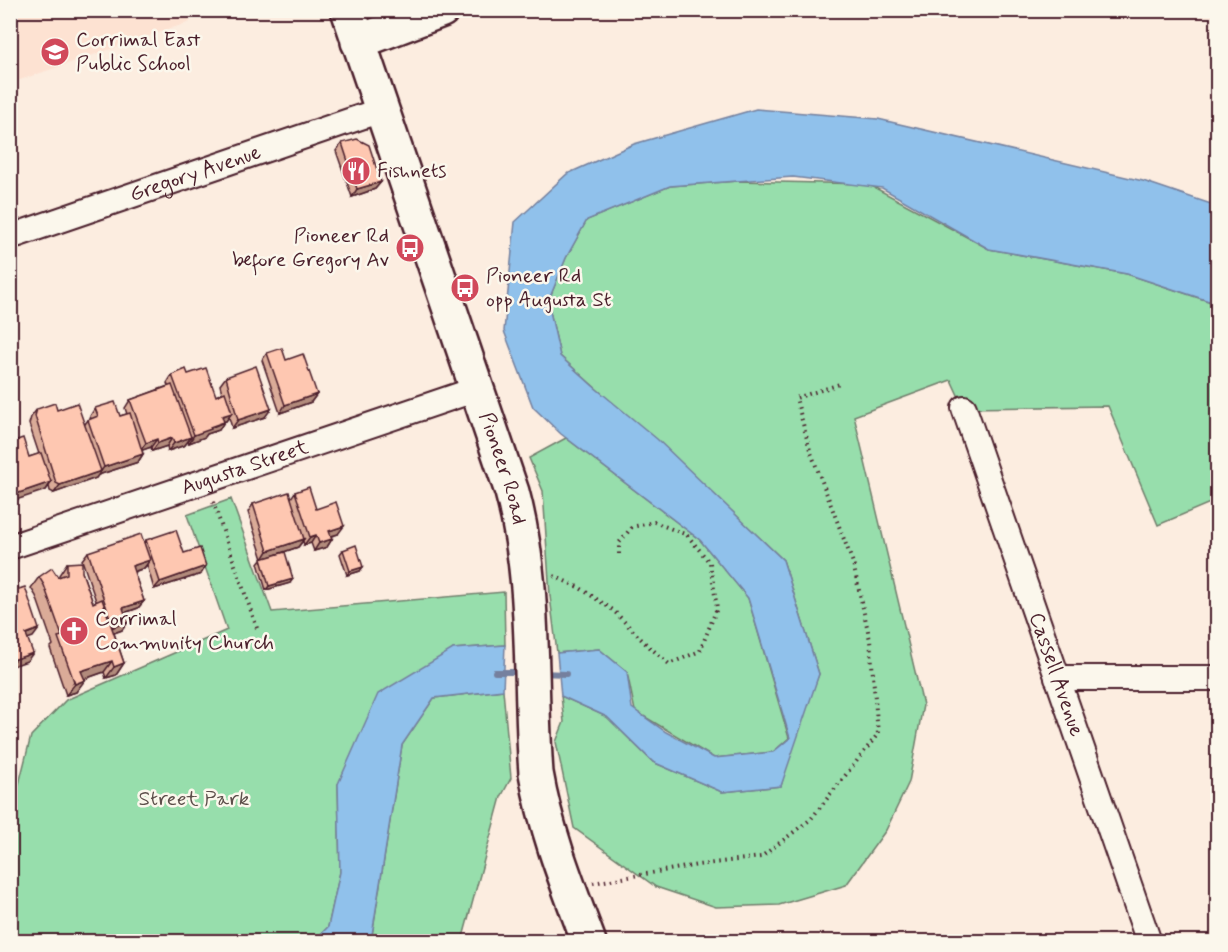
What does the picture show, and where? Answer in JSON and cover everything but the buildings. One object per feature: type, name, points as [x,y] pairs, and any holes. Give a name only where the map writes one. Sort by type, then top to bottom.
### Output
[{"type":"main road","name":"Pioneer Road","points":[[348,10],[519,516],[526,563],[536,773],[540,799],[589,942]]},
{"type":"main road","points":[[358,42],[442,10]]},
{"type":"street","name":"Gregory Avenue","points":[[10,237],[381,110]]},
{"type":"street","name":"Augusta Street","points":[[10,547],[477,389]]},
{"type":"street","name":"Cassell Avenue","points":[[964,408],[1149,942]]},
{"type":"street","points":[[1058,678],[1218,678]]},
{"type":"path","points":[[569,887],[761,857],[812,819],[878,734],[870,640],[853,563],[810,450],[796,398],[840,384]]},
{"type":"path","points":[[206,481],[258,631]]},
{"type":"path","points":[[526,563],[580,588],[614,610],[644,642],[669,664],[700,651],[717,608],[710,563],[693,542],[687,535],[654,522],[632,527],[619,543],[619,554]]},
{"type":"shaded area","name":"Corrimal East Public School","points":[[10,11],[186,11],[190,22],[11,83]]},
{"type":"green space","points":[[738,181],[868,184],[989,249],[1127,274],[1217,304],[1217,500],[1158,525],[1108,406],[964,408],[951,380],[854,416],[923,705],[909,782],[886,830],[846,885],[779,905],[716,907],[656,887],[574,828],[556,742],[564,722],[561,696],[607,717],[653,762],[722,792],[781,786],[795,735],[819,674],[783,560],[719,499],[560,356],[548,302],[566,258],[587,220],[670,186]]},
{"type":"green space","points":[[566,438],[700,540],[748,598],[789,738],[773,752],[714,758],[635,711],[627,672],[599,649],[557,653],[550,596],[543,491],[529,458]]},
{"type":"green space","name":"Street Park","points":[[231,499],[272,612],[504,592],[505,645],[453,649],[338,784],[340,872],[328,927],[314,941],[11,942],[11,816],[31,736],[66,700],[227,630],[187,515]]},
{"type":"green space","points":[[503,690],[511,778],[501,797],[462,941],[371,942],[402,745],[434,698]]},
{"type":"water","points":[[756,109],[878,119],[1143,181],[1217,206],[1218,304],[1127,274],[989,249],[882,188],[793,177],[670,186],[587,220],[566,258],[548,302],[560,356],[657,439],[783,560],[819,674],[781,786],[722,792],[653,762],[607,717],[561,696],[557,653],[599,649],[627,672],[632,708],[666,732],[714,758],[773,752],[790,738],[748,598],[700,540],[561,434],[533,407],[504,331],[515,222],[567,174],[634,144]]},
{"type":"water","points":[[505,645],[503,690],[434,698],[402,745],[371,941],[314,941],[328,927],[340,872],[338,784],[378,694],[453,649]]},
{"type":"waterway","points":[[495,672],[521,672]]},
{"type":"waterway","points":[[540,673],[566,674]]},
{"type":"place","name":"Corrimal East Public School","points":[[55,52]]},
{"type":"place","name":"Fishnets","points":[[356,171]]},
{"type":"place","name":"Pioneer Rd before Gregory Av","points":[[410,248]]},
{"type":"place","name":"Pioneer Rd opp Augusta St","points":[[465,288]]},
{"type":"place","name":"Corrimal Community Church","points":[[74,631]]}]
